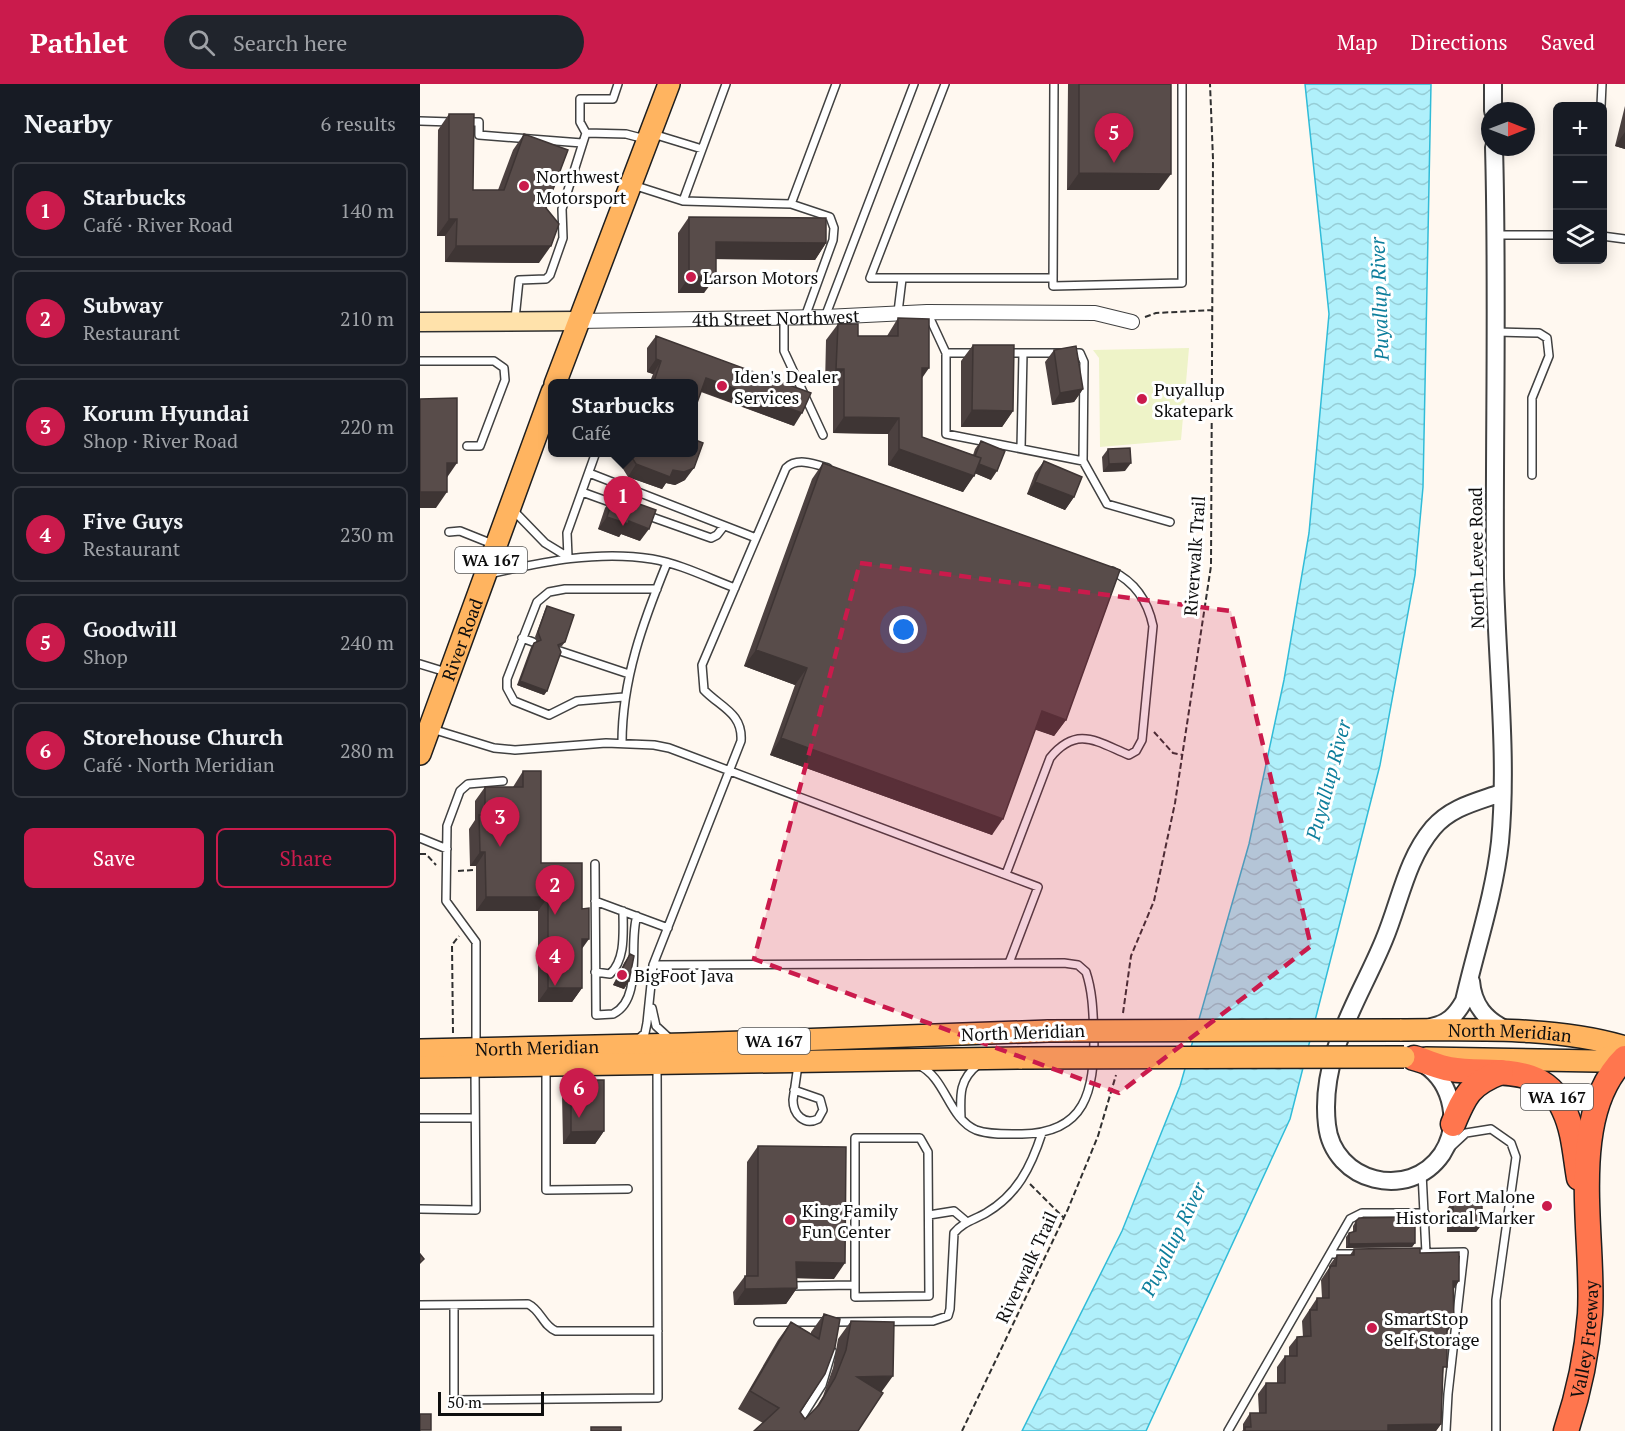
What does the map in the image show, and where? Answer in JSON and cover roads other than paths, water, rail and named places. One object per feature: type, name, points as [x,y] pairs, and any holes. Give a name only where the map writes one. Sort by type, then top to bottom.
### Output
[{"type":"highway","name":"WA 167","points":[[1409,1057],[1449,1069],[1526,1075],[1543,1083],[1564,1108],[1574,1149],[1589,1245]]},
{"type":"highway","points":[[1589,1245],[1588,1181],[1597,1102],[1613,1070],[1625,1058]]},
{"type":"highway","points":[[1452,1124],[1470,1090],[1484,1079],[1501,1072]]},
{"type":"highway","name":"Valley Freeway","points":[[1566,1431],[1583,1361],[1590,1314],[1589,1245]]},
{"type":"main road","points":[[557,379],[669,84]]},
{"type":"main road","name":"4th Street Northwest","points":[[420,322],[578,321]]},
{"type":"main road","name":"River Road","points":[[420,754],[548,403]]},
{"type":"main road","name":"North Meridian","points":[[420,1067],[475,1058],[626,1046],[1048,1031],[1512,1032],[1595,1038],[1625,1047]]},
{"type":"main road","name":"North Meridian","points":[[433,1045],[475,1058],[546,1066],[902,1058],[1409,1057],[1597,1061],[1625,1052]]},
{"type":"street","points":[[1493,84],[1493,102]]},
{"type":"street","name":"North Levee Road","points":[[1472,965],[1495,873],[1500,841],[1494,439],[1497,332],[1494,156]]},
{"type":"street","name":"4th Street Northwest","points":[[578,321],[825,317],[927,312],[1095,313],[1132,322]]},
{"type":"street","points":[[1409,1057],[1436,1074],[1450,1098],[1452,1124],[1448,1143],[1437,1160],[1422,1173],[1403,1180],[1374,1180],[1355,1172],[1341,1158],[1331,1141],[1326,1122],[1331,1063],[1339,1035],[1384,939],[1408,869],[1419,848],[1445,816],[1456,809],[1501,793]]},
{"type":"street","points":[[1410,1030],[1438,1026],[1457,1014],[1464,1001],[1472,965]]},
{"type":"street","points":[[1472,965],[1472,993],[1478,1007],[1495,1024],[1512,1032]]},
{"type":"lane","points":[[586,133],[580,122],[580,99],[613,99],[618,84]]},
{"type":"lane","points":[[683,201],[726,84]]},
{"type":"lane","points":[[791,204],[836,84]]},
{"type":"lane","points":[[825,317],[914,84]]},
{"type":"lane","points":[[945,84],[870,278],[1053,278]]},
{"type":"lane","points":[[1054,84],[1053,286],[1182,283],[1182,84]]},
{"type":"lane","points":[[1601,102],[1602,84]]},
{"type":"lane","points":[[420,121],[479,122],[479,135],[582,143]]},
{"type":"lane","points":[[586,133],[649,137],[702,149]]},
{"type":"lane","points":[[515,323],[519,280],[546,279],[550,275],[563,238],[562,209],[586,133]]},
{"type":"lane","points":[[631,184],[683,201],[791,204],[830,218],[834,228],[832,240],[805,317]]},
{"type":"lane","points":[[1497,235],[1553,235]]},
{"type":"lane","points":[[1607,237],[1625,239]]},
{"type":"lane","points":[[898,312],[902,279]]},
{"type":"lane","points":[[927,312],[946,353],[946,434],[1083,461]]},
{"type":"lane","points":[[784,317],[784,351],[823,435]]},
{"type":"lane","points":[[1497,332],[1539,333],[1547,338],[1549,356],[1532,398],[1532,475]]},
{"type":"lane","points":[[946,353],[979,353]]},
{"type":"lane","points":[[1001,353],[1080,353],[1084,362],[1083,461],[1107,504],[1170,522]]},
{"type":"lane","points":[[1021,448],[1023,353]]},
{"type":"lane","points":[[420,361],[494,361],[504,368],[505,380],[480,446],[467,446]]},
{"type":"lane","points":[[568,557],[567,533],[595,457]]},
{"type":"lane","points":[[626,1046],[637,1041],[645,1033],[653,965],[741,741],[741,729],[733,714],[704,690],[701,673],[788,465],[802,462],[832,470]]},
{"type":"lane","points":[[589,473],[756,538]]},
{"type":"lane","points":[[582,492],[627,508]]},
{"type":"lane","points":[[510,508],[545,543],[568,557]]},
{"type":"lane","points":[[638,512],[711,537],[717,535],[724,526]]},
{"type":"lane","points":[[449,532],[460,531],[496,545]]},
{"type":"lane","points":[[486,574],[568,557],[637,558],[667,563],[735,588]]},
{"type":"lane","points":[[622,743],[624,697],[629,674],[667,563]]},
{"type":"lane","points":[[1006,874],[1050,758],[1057,750],[1071,740],[1085,738],[1129,755],[1136,751],[1142,740],[1153,638],[1150,611],[1136,589],[1108,569]]},
{"type":"lane","points":[[624,697],[577,701],[549,715],[518,703],[511,697],[507,683],[534,607],[549,592],[565,589],[657,589]]},
{"type":"lane","points":[[522,638],[533,642]]},
{"type":"lane","points":[[560,651],[629,674]]},
{"type":"lane","points":[[420,664],[450,673]]},
{"type":"lane","points":[[430,728],[494,748],[515,750],[622,743],[669,748],[1038,886],[1009,963]]},
{"type":"lane","points":[[420,1209],[476,1210],[476,942],[446,901],[448,819],[460,791],[468,784],[503,781]]},
{"type":"lane","points":[[420,838],[447,849]]},
{"type":"lane","points":[[595,864],[596,1015],[613,1014],[624,1002],[634,971],[632,934],[637,916]]},
{"type":"lane","points":[[595,900],[668,928]]},
{"type":"lane","points":[[595,972],[613,973],[623,946],[623,911]]},
{"type":"lane","points":[[653,965],[1071,963],[1082,968],[1090,982],[1094,1012],[1094,1065],[1090,1088],[1084,1104],[1075,1117],[1042,1134],[986,1132],[968,1125],[934,1078],[923,1067],[902,1058]]},
{"type":"lane","points":[[650,994],[656,1026],[664,1036],[684,1044]]},
{"type":"lane","points":[[961,1118],[960,1098],[964,1078],[987,1059]]},
{"type":"lane","points":[[794,1090],[820,1099],[823,1110],[818,1119],[808,1122],[798,1115],[792,1105],[794,1090],[799,1062]]},
{"type":"lane","points":[[454,1305],[454,1400],[658,1398],[657,1065]]},
{"type":"lane","points":[[546,1066],[546,1190],[628,1189]]},
{"type":"lane","points":[[420,1118],[475,1118]]},
{"type":"lane","points":[[1437,1160],[1466,1132],[1482,1129],[1491,1129],[1505,1136],[1511,1143],[1516,1157],[1496,1300],[1496,1431]]},
{"type":"lane","points":[[758,1322],[933,1321],[948,1316],[951,1300],[952,1239],[967,1221],[998,1206],[1024,1178],[1042,1134]]},
{"type":"lane","points":[[855,1138],[920,1138],[928,1152],[929,1296],[855,1297],[855,1285],[855,1138]]},
{"type":"lane","points":[[1422,1173],[1426,1253]]},
{"type":"lane","points":[[929,1215],[954,1211],[967,1221]]},
{"type":"lane","points":[[1228,1431],[1350,1219],[1356,1215],[1425,1214]]},
{"type":"lane","points":[[1406,1254],[1464,1252],[1446,1431]]},
{"type":"lane","points":[[1330,1254],[1363,1254]]},
{"type":"lane","points":[[789,1286],[855,1285]]},
{"type":"lane","points":[[420,1305],[528,1304],[536,1308],[549,1328],[556,1331],[658,1331]]},
{"type":"lane","points":[[834,1322],[834,1331]]},
{"type":"lane","points":[[793,1431],[822,1385],[834,1340]]},
{"type":"water","name":"Puyallup River","points":[[1305,84],[1431,84],[1423,487],[1415,575],[1380,765],[1290,1119],[1146,1431],[1022,1431],[1122,1231],[1180,1086],[1249,844],[1284,680],[1309,533],[1329,314]]},
{"type":"place","name":"Goodwill","points":[[1114,163]]},
{"type":"place","name":"Northwest Motorsport","points":[[524,186]]},
{"type":"place","name":"Larson Motors","points":[[691,277]]},
{"type":"place","name":"Iden's Dealer Services","points":[[722,386]]},
{"type":"place","name":"Puyallup Skatepark","points":[[1142,399]]},
{"type":"place","name":"Starbucks","points":[[623,526]]},
{"type":"place","name":"Korum Hyundai","points":[[500,847]]},
{"type":"place","name":"Subway","points":[[555,915]]},
{"type":"place","name":"BigFoot Java","points":[[622,975]]},
{"type":"place","name":"Five Guys","points":[[555,986]]},
{"type":"place","name":"Storehouse Church","points":[[579,1118]]},
{"type":"place","name":"Fort Malone Historical Marker","points":[[1547,1206]]},
{"type":"place","name":"King Family Fun Center","points":[[790,1220]]},
{"type":"place","name":"SmartStop Self Storage","points":[[1372,1328]]}]
